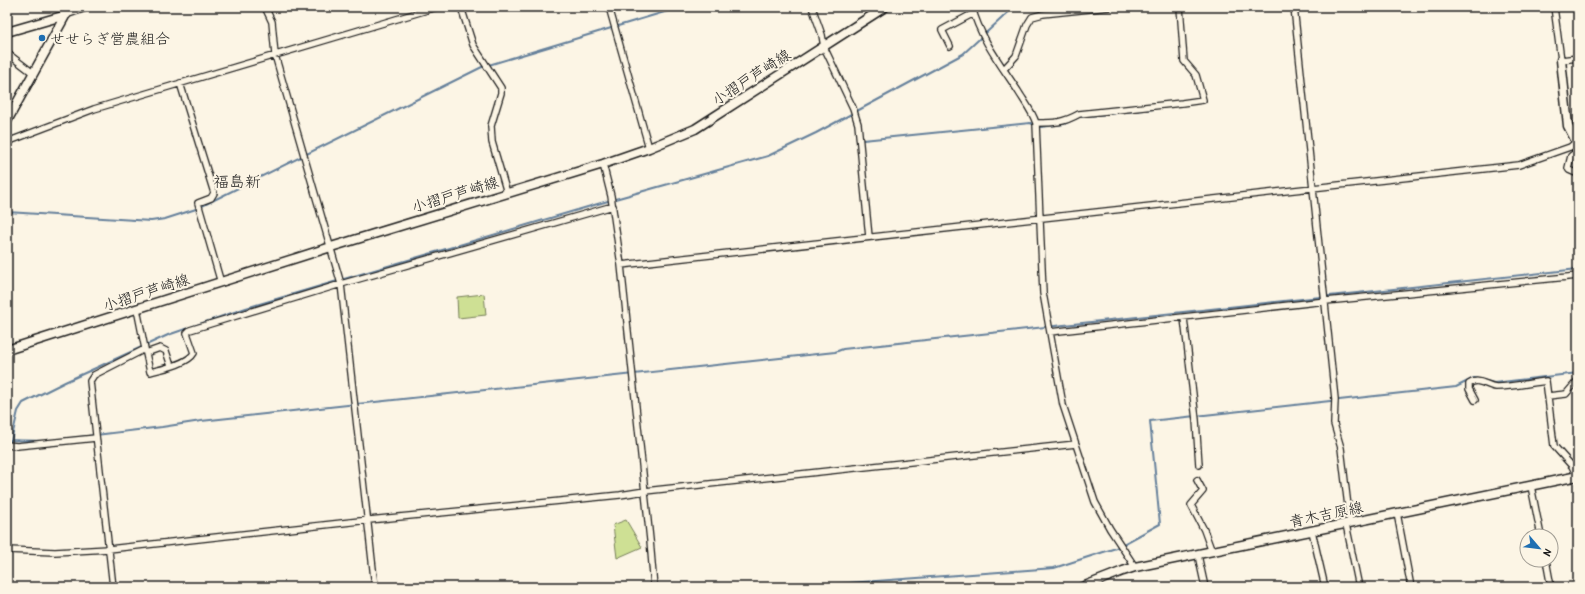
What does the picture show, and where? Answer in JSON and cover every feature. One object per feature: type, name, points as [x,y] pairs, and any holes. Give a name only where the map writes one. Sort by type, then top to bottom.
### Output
[{"type":"main road","points":[[7,121],[70,7]]},
{"type":"main road","name":"小摺戸芦崎線","points":[[7,350],[331,247],[603,164],[649,148],[695,129],[885,7]]},
{"type":"main road","points":[[7,32],[66,15]]},
{"type":"main road","points":[[1561,60],[1568,126],[1577,144]]},
{"type":"main road","name":"青木吉原線","points":[[1082,587],[1135,567],[1577,476]]},
{"type":"street","points":[[66,15],[89,7]]},
{"type":"street","points":[[265,7],[272,22],[275,55],[342,284],[369,520],[375,587]]},
{"type":"street","points":[[7,142],[94,109],[437,7]]},
{"type":"street","points":[[461,7],[473,45],[501,88],[501,93],[491,126],[492,142],[507,193]]},
{"type":"street","points":[[609,7],[649,148]]},
{"type":"street","points":[[812,7],[822,35],[824,47],[853,108],[858,124],[869,237]]},
{"type":"street","points":[[1004,69],[1016,56],[1027,25],[1032,18],[1043,14],[1109,7]]},
{"type":"street","points":[[1036,123],[1057,123],[1068,120],[1079,114],[1204,100],[1196,75],[1184,62],[1180,7]]},
{"type":"street","points":[[1294,7],[1326,301],[1335,399],[1334,424],[1341,448],[1348,523],[1359,587]]},
{"type":"street","points":[[1554,7],[1561,60],[1578,58]]},
{"type":"street","points":[[950,46],[942,30],[973,10],[987,43],[1029,108],[1036,123],[1043,293],[1063,405],[1095,502],[1110,529],[1135,567]]},
{"type":"street","points":[[7,53],[33,73]]},
{"type":"street","points":[[180,83],[214,193],[211,198],[198,203],[221,283]]},
{"type":"street","points":[[621,265],[1519,165],[1577,144]]},
{"type":"street","points":[[1578,151],[1571,156],[1568,168],[1569,170],[1578,174]]},
{"type":"street","points":[[603,164],[613,206],[621,265],[654,587]]},
{"type":"street","points":[[137,309],[150,372],[171,366],[191,357],[194,353],[187,333],[190,330],[342,284],[613,206]]},
{"type":"street","points":[[1050,332],[1326,301],[1578,276]]},
{"type":"street","points":[[1184,318],[1196,420],[1199,465]]},
{"type":"street","points":[[113,587],[90,381],[94,375],[146,351],[160,348],[166,351],[171,366]]},
{"type":"street","points":[[1548,396],[1566,394],[1578,380]]},
{"type":"street","points":[[1475,400],[1470,389],[1470,384],[1473,381],[1478,381],[1494,387],[1546,381],[1554,446],[1572,466],[1577,476]]},
{"type":"street","points":[[7,445],[17,446],[96,438]]},
{"type":"street","points":[[7,550],[55,552],[109,549],[369,520],[620,495],[1076,444]]},
{"type":"street","points":[[1197,480],[1203,491],[1191,505],[1204,530],[1212,552]]},
{"type":"street","points":[[1531,486],[1539,528]]},
{"type":"street","points":[[1397,514],[1411,587]]},
{"type":"street","points":[[1312,531],[1325,587]]},
{"type":"street","points":[[1198,555],[1205,587]]},
{"type":"street","points":[[1547,568],[1551,587]]},
{"type":"green space","points":[[484,294],[486,315],[458,318],[457,297]]},
{"type":"green space","points":[[626,520],[642,547],[617,558],[613,525]]},
{"type":"waterway","points":[[7,212],[151,221],[165,219],[196,209],[482,67],[681,7]]},
{"type":"waterway","points":[[11,441],[18,411],[23,403],[168,335],[246,308],[601,203],[768,156],[816,133],[963,54],[1014,7]]},
{"type":"waterway","points":[[863,140],[1030,123],[1041,127],[1064,124],[1079,117],[1154,109]]},
{"type":"waterway","points":[[71,438],[201,421],[835,352],[843,349],[1578,269]]},
{"type":"waterway","points":[[794,587],[1054,568],[1116,548],[1160,524],[1150,421],[1456,387],[1474,378],[1494,383],[1578,373]]},
{"type":"waterway","points":[[7,440],[45,441]]},
{"type":"place","name":"せせらぎ営農組合","points":[[42,38]]},
{"type":"district","name":"福島新","points":[[237,181]]}]
